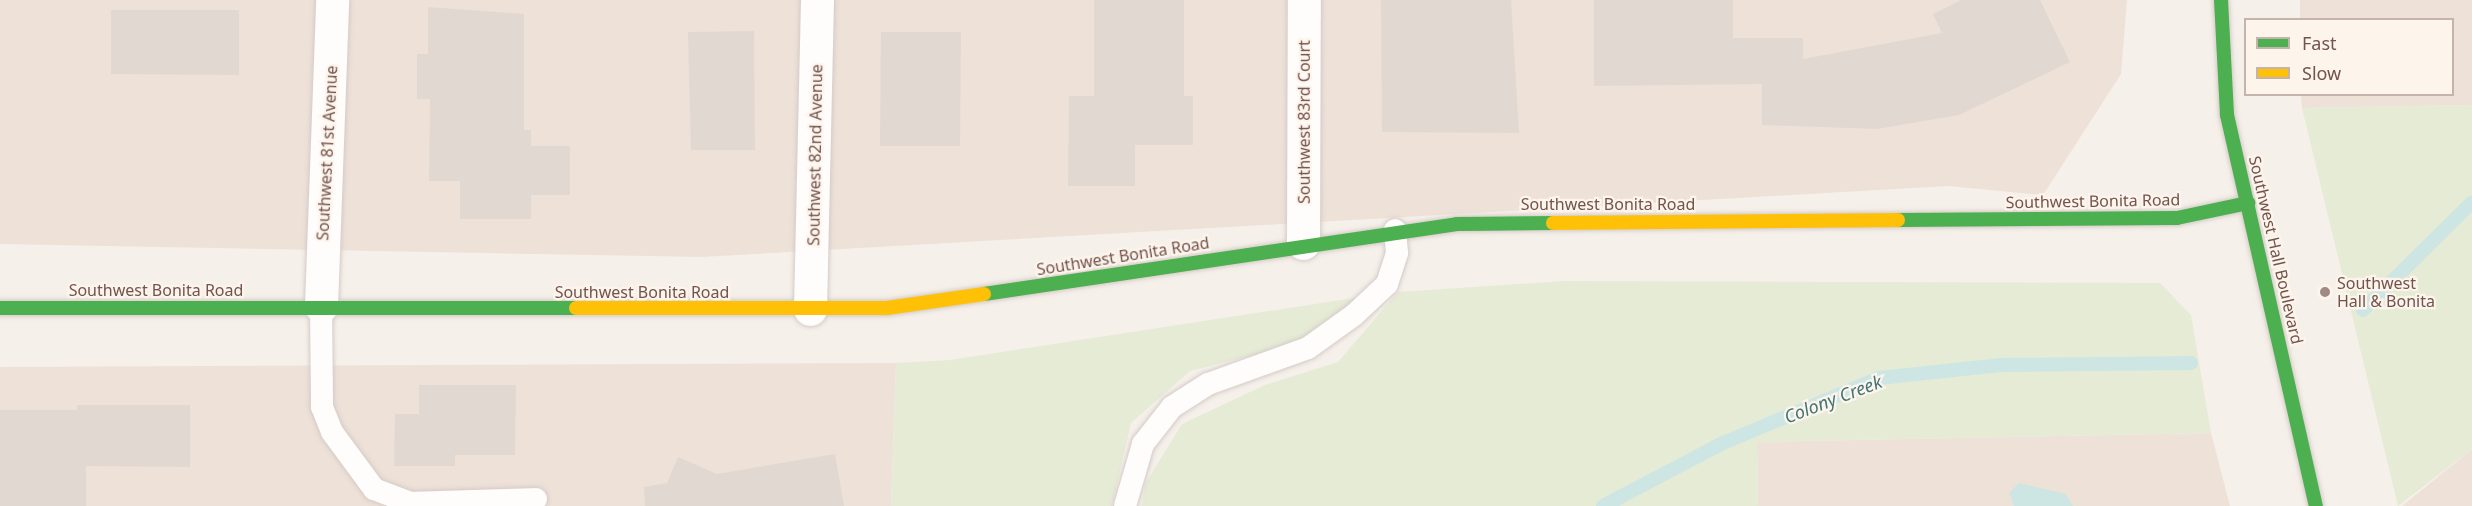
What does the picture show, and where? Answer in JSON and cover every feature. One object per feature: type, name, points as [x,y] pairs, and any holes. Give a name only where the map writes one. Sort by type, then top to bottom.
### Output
[{"type":"main road","name":"Southwest Hall Boulevard","points":[[2221,0],[2227,115],[2316,506]]},
{"type":"main road","name":"Southwest Bonita Road","points":[[0,308],[321,306],[810,309],[958,300],[1395,230],[1530,220],[2177,218],[2248,202]]},
{"type":"street","name":"Southwest 81st Avenue","points":[[321,306],[332,0]]},
{"type":"street","name":"Southwest 82nd Avenue","points":[[810,309],[817,0]]},
{"type":"street","name":"Southwest 83rd Court","points":[[1303,243],[1304,0]]},
{"type":"lane","points":[[1125,506],[1143,444],[1172,407],[1208,384],[1308,348],[1354,315],[1387,284],[1397,253],[1395,230]]},
{"type":"lane","points":[[321,306],[322,407],[332,432],[374,489],[411,503],[536,500]]},
{"type":"shaded area","points":[[0,0],[2127,0],[2121,74],[2043,195],[1948,186],[702,257],[0,244]]},
{"type":"shaded area","points":[[2300,0],[2472,0],[2472,105],[2302,108],[2301,96],[2454,96],[2454,18],[2300,18]]},
{"type":"shaded area","points":[[896,363],[891,506],[0,506],[0,367]]},
{"type":"shaded area","points":[[2211,433],[2230,506],[1758,506],[1757,442]]},
{"type":"shaded area","points":[[2472,449],[2472,506],[2402,506]]},
{"type":"green space","points":[[2472,105],[2472,449],[2398,506],[2302,108]]},
{"type":"green space","points":[[1564,281],[2160,283],[2191,315],[2211,433],[1757,442],[1758,506],[1142,506],[1145,484],[1182,424],[1265,385],[1338,362],[1398,292]]},
{"type":"green space","points":[[1354,298],[1354,306],[1296,344],[1190,371],[1131,423],[1112,506],[891,506],[896,363],[950,360]]},
{"type":"water","points":[[2019,483],[2066,494],[2073,506],[2014,506],[2009,493]]},
{"type":"building","points":[[1094,0],[1184,0],[1184,96],[1193,96],[1193,145],[1135,145],[1135,186],[1068,186],[1069,96],[1094,96]]},
{"type":"building","points":[[1381,0],[1511,0],[1519,133],[1382,132]]},
{"type":"building","points":[[1594,0],[1733,0],[1733,38],[1803,38],[1803,59],[1942,33],[1933,14],[1961,0],[2040,0],[2070,62],[1959,115],[1877,129],[1762,125],[1762,84],[1594,86]]},
{"type":"building","points":[[428,7],[524,14],[524,130],[531,130],[531,146],[570,146],[570,195],[531,195],[531,219],[460,219],[460,181],[429,181],[430,99],[417,99],[417,54],[428,54]]},
{"type":"building","points":[[111,10],[239,10],[239,75],[111,74]]},
{"type":"building","points":[[754,31],[755,150],[691,150],[688,32]]},
{"type":"building","points":[[881,32],[961,32],[960,146],[880,146]]},
{"type":"building","points":[[419,385],[516,385],[515,455],[455,455],[455,466],[394,466],[395,414],[419,414]]},
{"type":"building","points":[[77,405],[190,405],[190,467],[86,466],[86,506],[0,506],[0,410],[77,410]]},
{"type":"building","points":[[835,454],[844,506],[645,506],[644,487],[667,483],[678,457],[717,474]]},
{"type":"waterway","name":"Colony Creek","points":[[2363,310],[2472,202]]},
{"type":"waterway","name":"Colony Creek","points":[[1603,506],[1723,443],[1879,378],[2001,365],[2191,363]]},
{"type":"traffic: fast","points":[[2221,0],[2227,115],[2316,506]]},
{"type":"traffic: fast","points":[[1898,220],[2177,218],[2248,203]]},
{"type":"traffic: fast","points":[[984,294],[1457,224],[1553,223]]},
{"type":"traffic: fast","points":[[0,308],[576,308]]},
{"type":"traffic: slow","points":[[1553,223],[1898,220]]},
{"type":"traffic: slow","points":[[576,308],[887,308],[984,294]]},
{"type":"place","name":"Southwest Hall & Bonita","points":[[2325,292]]}]
